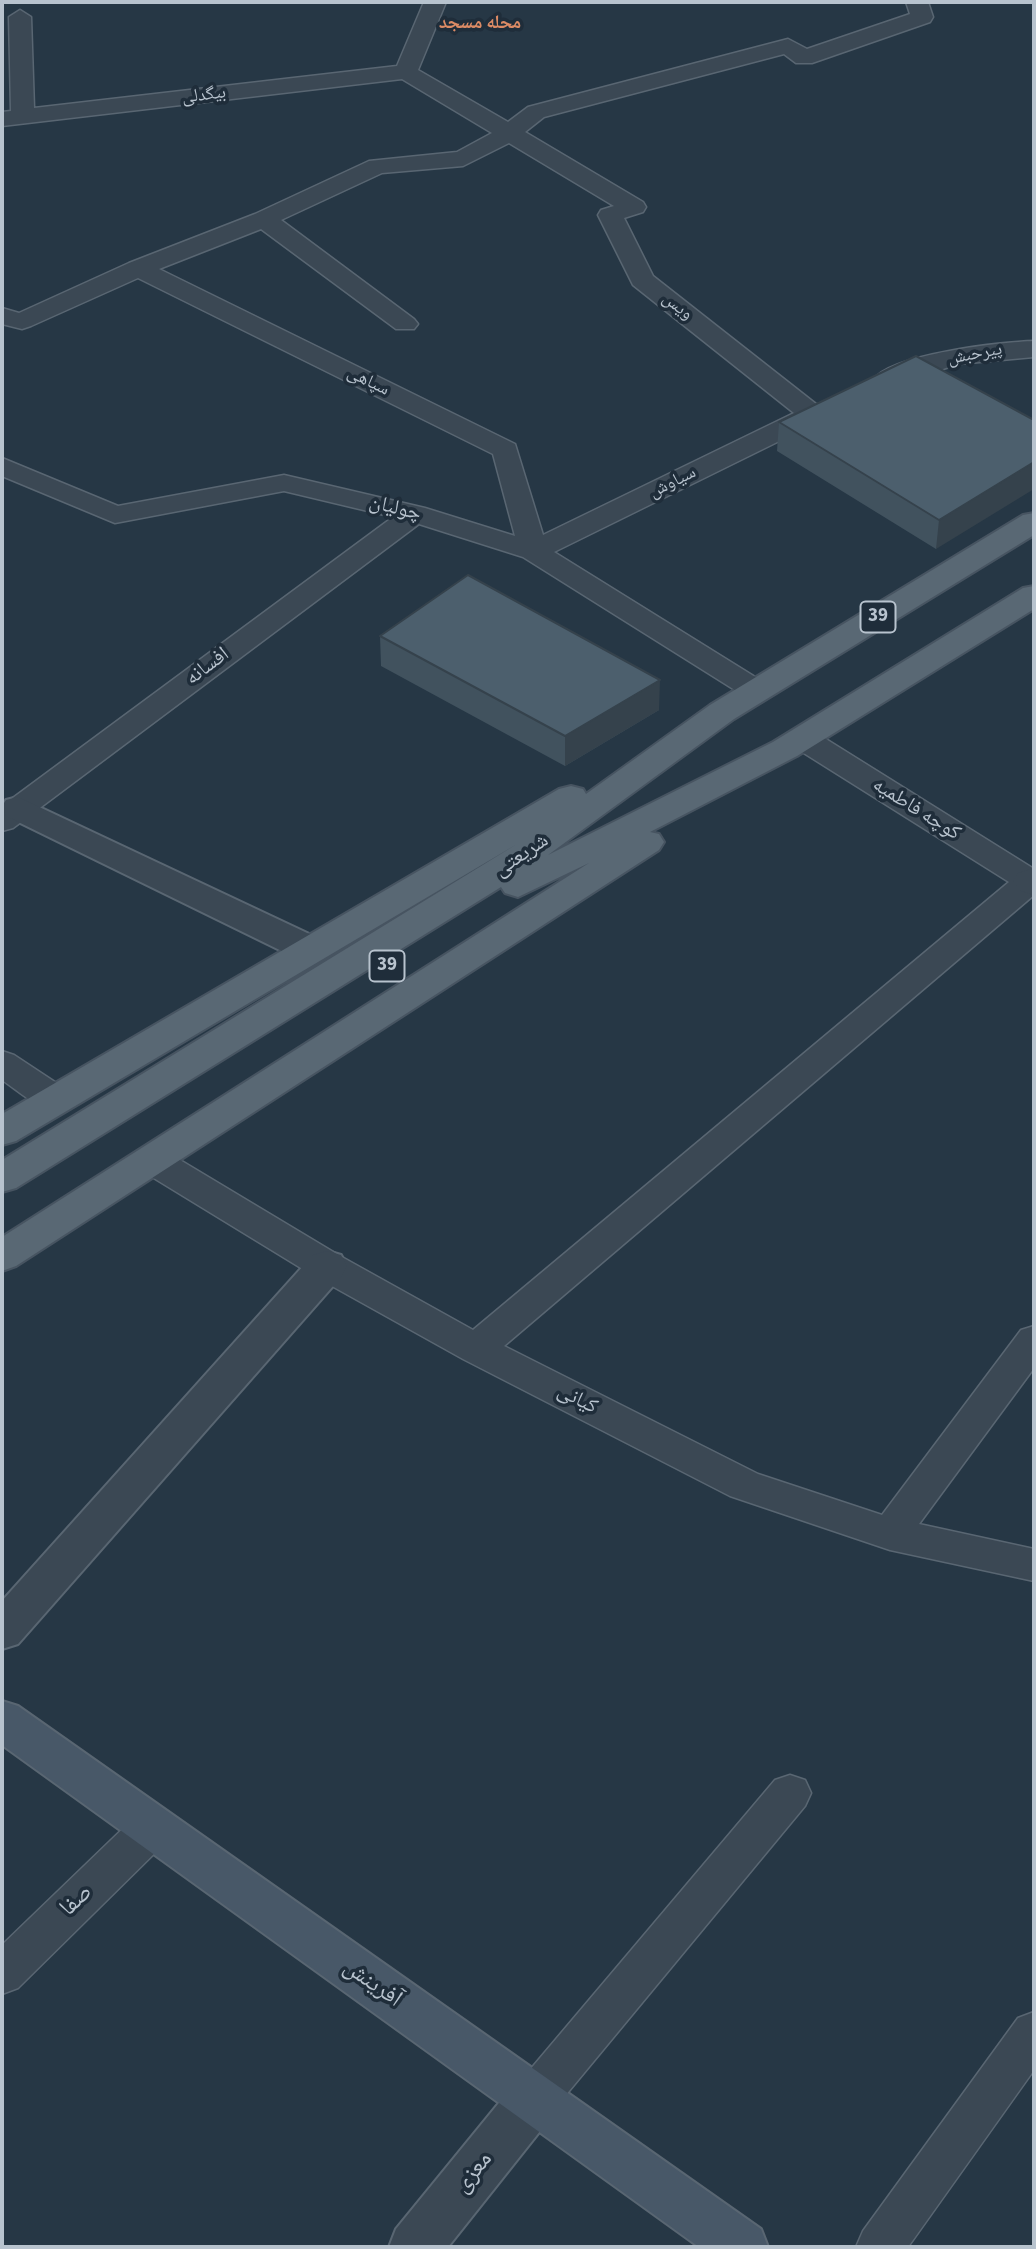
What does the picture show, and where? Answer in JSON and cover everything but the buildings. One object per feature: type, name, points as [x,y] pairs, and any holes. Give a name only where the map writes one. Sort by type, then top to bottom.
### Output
[{"type":"main road","name":"شریعتی","points":[[2,1178],[514,863],[722,712],[1034,522]]},
{"type":"main road","name":"شریعتی","points":[[2,1206],[533,876],[793,743],[1034,594]]},
{"type":"main road","points":[[2,1131],[482,846],[722,712]]},
{"type":"main road","points":[[2,1256],[564,897],[793,743]]},
{"type":"main road","name":"آفرینش","points":[[2,1720],[741,2247]]},
{"type":"street","points":[[7,810],[309,949]]},
{"type":"street","points":[[2,1631],[327,1266]]},
{"type":"street","name":"معزی","points":[[415,2247],[534,2099]]},
{"type":"lane","points":[[435,2],[406,72],[510,132]]},
{"type":"lane","points":[[2,316],[22,321],[138,268],[264,219],[377,166],[463,159],[510,132],[537,112],[788,46],[804,58],[922,18],[917,2]]},
{"type":"lane","points":[[12,118],[20,17]]},
{"type":"lane","name":"بیگدلی","points":[[12,118],[406,72]]},
{"type":"lane","name":"ویس","points":[[510,132],[634,206],[610,215],[642,280],[812,414]]},
{"type":"lane","points":[[264,219],[405,324]]},
{"type":"lane","name":"سپاهی","points":[[138,268],[505,450],[533,551]]},
{"type":"lane","name":"پیرحبش","points":[[915,367],[1009,348],[1034,349]]},
{"type":"lane","points":[[812,414],[915,367],[951,387]]},
{"type":"lane","name":"سیاوش","points":[[533,551],[812,414]]},
{"type":"lane","name":"چولیان","points":[[2,466],[115,515],[284,482],[415,514],[533,551],[757,691]]},
{"type":"lane","name":"افسانه","points":[[7,810],[415,514]]},
{"type":"lane","name":"کوچه فاطمیه","points":[[793,743],[1033,882]]},
{"type":"lane","points":[[476,1349],[1033,882]]},
{"type":"lane","points":[[2,1063],[55,1099]]},
{"type":"lane","name":"کیانی","points":[[152,1160],[327,1266],[476,1349],[744,1485],[890,1534],[1034,1566]]},
{"type":"lane","points":[[890,1534],[1034,1340]]},
{"type":"lane","points":[[534,2099],[790,1793]]},
{"type":"lane","name":"صفا","points":[[2,1974],[152,1828]]},
{"type":"lane","points":[[880,2247],[1034,2033]]},
{"type":"district","name":"محله مسجد","points":[[480,24]]}]
